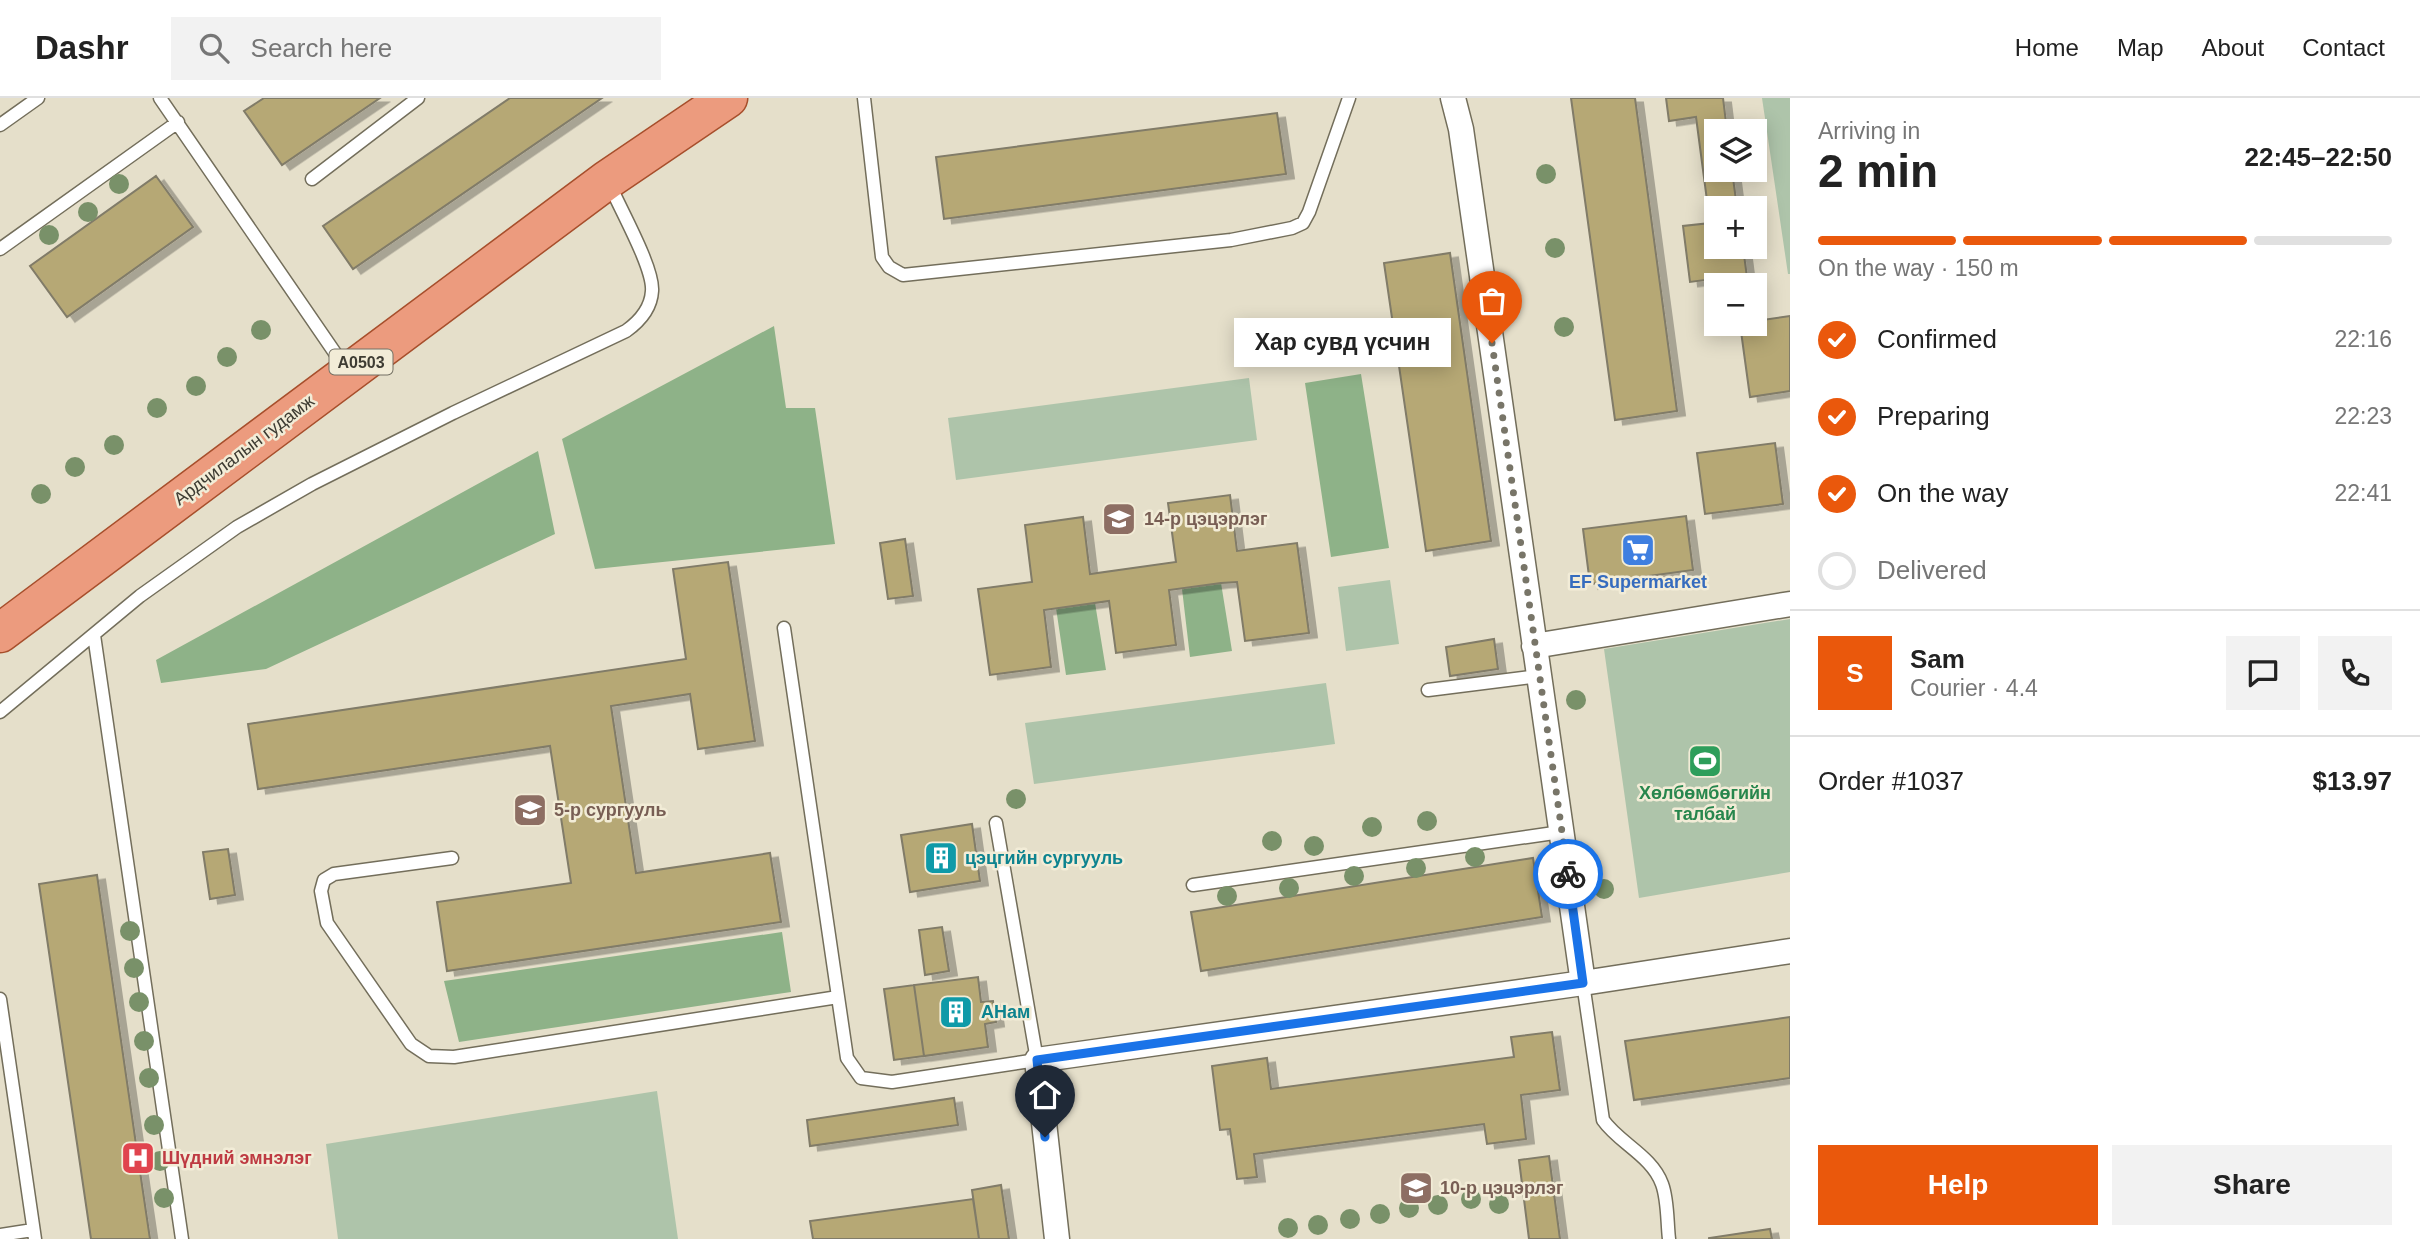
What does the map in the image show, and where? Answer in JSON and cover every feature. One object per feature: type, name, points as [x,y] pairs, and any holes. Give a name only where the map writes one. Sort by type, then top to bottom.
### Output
[{"type":"main road","name":"Ардчилалын гудамж","points":[[0,633],[348,371],[607,180],[722,100]]},
{"type":"street","points":[[1453,98],[1461,129],[1583,983]]},
{"type":"street","points":[[1534,643],[1790,604]]},
{"type":"street","points":[[1057,1239],[1037,1060],[1790,951]]},
{"type":"lane","points":[[0,125],[38,98]]},
{"type":"lane","points":[[160,98],[348,371]]},
{"type":"lane","points":[[312,179],[418,98]]},
{"type":"lane","points":[[864,98],[882,257],[889,267],[903,275],[1231,240],[1292,228],[1303,222],[1309,212],[1349,98]]},
{"type":"lane","points":[[0,249],[178,122]]},
{"type":"lane","points":[[0,712],[140,596],[237,527],[312,484],[626,331],[639,321],[648,307],[652,290],[649,273],[607,180]]},
{"type":"lane","points":[[783,628],[847,1058],[862,1078],[892,1082],[1037,1060],[996,824]]},
{"type":"lane","points":[[94,635],[182,1239]]},
{"type":"lane","points":[[1428,690],[1539,676]]},
{"type":"lane","points":[[1194,885],[1562,832]]},
{"type":"lane","points":[[452,858],[334,874],[324,880],[321,891],[327,923],[411,1044],[429,1056],[454,1057],[838,998]]},
{"type":"lane","points":[[1583,983],[1603,1120],[1611,1131],[1651,1166],[1662,1185],[1669,1239]]},
{"type":"lane","points":[[0,999],[34,1234],[0,1235]]},
{"type":"lane","points":[[0,1083],[13,1089]]},
{"type":"green space","points":[[1762,98],[1790,98],[1790,274],[1788,274]]},
{"type":"green space","points":[[774,326],[786,408],[815,408],[835,544],[595,569],[562,439]]},
{"type":"green space","points":[[1361,374],[1389,548],[1331,557],[1305,383]]},
{"type":"green space","points":[[1249,378],[1257,440],[956,480],[948,418]]},
{"type":"green space","points":[[538,451],[555,534],[266,669],[161,683],[156,660]]},
{"type":"green space","points":[[1390,580],[1399,644],[1346,651],[1338,587]]},
{"type":"green space","points":[[1221,583],[1232,651],[1190,657],[1182,589]]},
{"type":"green space","points":[[1095,603],[1106,670],[1066,675],[1056,608]]},
{"type":"green space","name":"Хөлбөмбөгийн талбай","points":[[1790,619],[1790,872],[1639,898],[1604,649]]},
{"type":"green space","points":[[1326,683],[1335,744],[1034,784],[1025,723]]},
{"type":"green space","points":[[782,932],[791,992],[459,1042],[444,981]]},
{"type":"green space","points":[[657,1091],[678,1239],[338,1239],[326,1144]]},
{"type":"building","points":[[264,98],[380,98],[282,165],[244,111]]},
{"type":"building","points":[[510,98],[602,98],[353,269],[323,226]]},
{"type":"building","points":[[1571,98],[1635,98],[1677,411],[1615,420]]},
{"type":"building","points":[[1666,98],[1723,98],[1726,119],[1704,119],[1704,178],[1696,117],[1669,121]]},
{"type":"building","points":[[1277,113],[1286,174],[944,219],[936,157]]},
{"type":"building","points":[[156,176],[193,227],[67,317],[30,266]]},
{"type":"building","points":[[1705,182],[1734,182],[1735,196],[1706,196]]},
{"type":"building","points":[[1704,224],[1704,259],[1745,259],[1746,273],[1704,273],[1704,280],[1690,282],[1683,226]]},
{"type":"building","points":[[1450,253],[1491,541],[1426,551],[1384,263]]},
{"type":"building","points":[[1790,316],[1790,391],[1750,397],[1742,336],[1767,336],[1767,319]]},
{"type":"building","points":[[1775,443],[1783,504],[1705,514],[1697,453]]},
{"type":"building","points":[[1230,495],[1237,551],[1297,543],[1309,633],[1245,641],[1237,582],[1221,583],[1169,590],[1176,645],[1116,653],[1109,601],[1044,610],[1051,667],[990,675],[978,589],[1032,582],[1025,525],[1083,517],[1090,574],[1176,562],[1168,503]]},
{"type":"building","name":"EF Supermarket","points":[[1686,516],[1693,570],[1590,584],[1583,529]]},
{"type":"building","points":[[905,539],[913,596],[888,599],[880,543]]},
{"type":"building","points":[[728,562],[755,741],[698,749],[690,694],[611,706],[636,873],[770,853],[781,922],[447,971],[437,902],[571,883],[550,746],[258,789],[248,724],[686,659],[673,569]]},
{"type":"building","points":[[1494,639],[1498,669],[1450,676],[1446,647]]},
{"type":"building","name":"цэцгийн сургууль","points":[[972,824],[980,881],[910,892],[901,835]]},
{"type":"building","points":[[228,849],[235,895],[210,899],[203,852]]},
{"type":"building","points":[[1533,858],[1542,917],[1201,971],[1191,912]]},
{"type":"building","points":[[97,875],[150,1239],[91,1239],[39,884]]},
{"type":"building","points":[[942,927],[949,971],[925,975],[919,930]]},
{"type":"building","name":"АНам","points":[[978,977],[981,1002],[993,1001],[996,1022],[985,1024],[988,1047],[924,1056],[914,985]]},
{"type":"building","points":[[914,985],[924,1056],[894,1060],[884,989]]},
{"type":"building","points":[[1790,1017],[1790,1078],[1634,1100],[1625,1041]]},
{"type":"building","points":[[1552,1032],[1560,1090],[1521,1095],[1526,1139],[1487,1144],[1484,1124],[1254,1154],[1257,1177],[1237,1179],[1230,1129],[1220,1130],[1212,1066],[1267,1058],[1271,1089],[1514,1057],[1511,1037]]},
{"type":"building","points":[[954,1098],[958,1125],[810,1146],[807,1120]]},
{"type":"building","points":[[1549,1156],[1560,1239],[1529,1239],[1519,1160]]},
{"type":"building","points":[[1001,1185],[1009,1239],[979,1239],[972,1190]]},
{"type":"building","points":[[973,1199],[979,1239],[813,1239],[810,1221]]},
{"type":"building","points":[[1770,1229],[1772,1239],[1709,1239],[1709,1238]]},
{"type":"way so far","points":[[1492,343],[1568,874]]},
{"type":"place","name":"Хар сувд үсчин","points":[[1492,343]]},
{"type":"place","name":"14-р цэцэрлэг","points":[[1119,519]]},
{"type":"place","name":"EF Supermarket","points":[[1638,550]]},
{"type":"place","name":"Хөлбөмбөгийн талбай","points":[[1705,761]]},
{"type":"place","name":"5-р сургууль","points":[[530,810]]},
{"type":"place","name":"цэцгийн сургууль","points":[[941,858]]},
{"type":"place","name":"АНам","points":[[956,1012]]},
{"type":"place","name":"Шүдний эмнэлэг","points":[[138,1158]]},
{"type":"place","name":"10-р цэцэрлэг","points":[[1416,1188]]},
{"type":"route","points":[[1045,1137],[1037,1060],[1583,983],[1568,874]]}]
